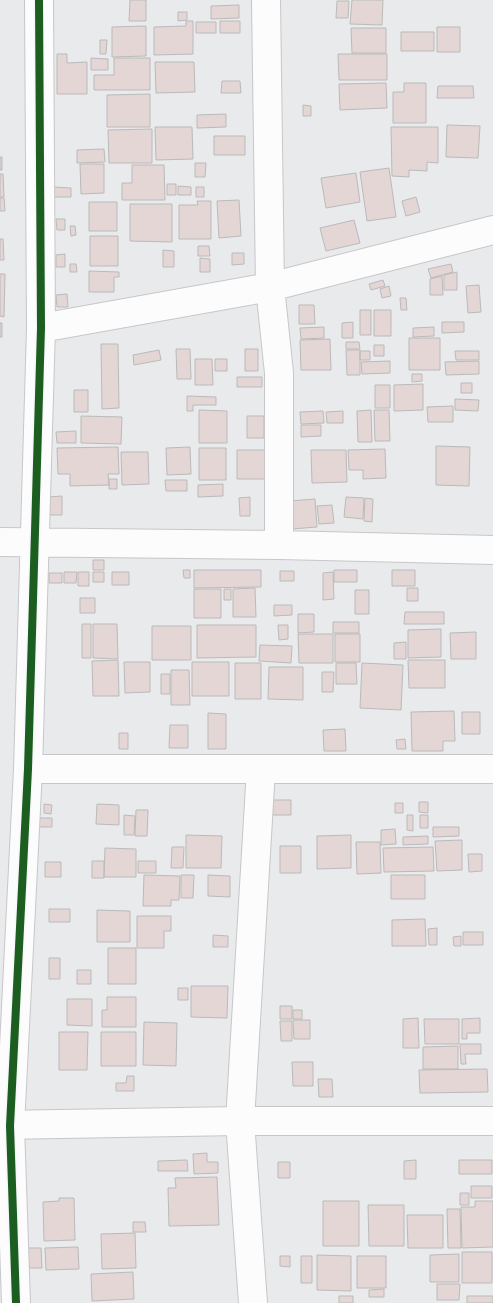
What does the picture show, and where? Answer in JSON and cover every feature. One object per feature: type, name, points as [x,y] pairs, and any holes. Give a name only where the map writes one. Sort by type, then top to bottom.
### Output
[{"type":"street","points":[[16,1303],[5,1125],[28,769],[41,328],[39,0]]},
{"type":"street","points":[[266,0],[270,287],[279,373],[279,545]]},
{"type":"street","points":[[41,328],[270,287],[493,230]]},
{"type":"street","points":[[0,542],[279,545],[493,550]]},
{"type":"street","points":[[28,769],[493,769]]},
{"type":"street","points":[[253,1303],[240,1121],[261,769]]},
{"type":"street","points":[[5,1125],[240,1121],[493,1120]]},
{"type":"building","points":[[130,0],[146,0],[146,21],[129,21]]},
{"type":"building","points":[[352,0],[383,0],[382,25],[350,24]]},
{"type":"building","points":[[337,1],[349,1],[348,18],[336,18]]},
{"type":"building","points":[[239,5],[239,18],[211,19],[211,6]]},
{"type":"building","points":[[178,12],[187,12],[187,20],[178,21]]},
{"type":"building","points":[[186,21],[193,21],[193,54],[154,55],[154,27],[186,26]]},
{"type":"building","points":[[220,21],[240,21],[240,33],[220,33]]},
{"type":"building","points":[[196,22],[216,22],[216,33],[196,33]]},
{"type":"building","points":[[146,26],[146,56],[112,57],[112,27]]},
{"type":"building","points":[[437,27],[460,27],[460,52],[437,52]]},
{"type":"building","points":[[351,28],[386,28],[386,53],[352,53]]},
{"type":"building","points":[[401,32],[434,32],[434,51],[401,51]]},
{"type":"building","points":[[100,40],[107,40],[106,54],[100,54]]},
{"type":"building","points":[[57,54],[67,54],[67,63],[87,62],[87,94],[57,94]]},
{"type":"building","points":[[338,54],[387,54],[387,80],[339,80]]},
{"type":"building","points":[[91,58],[108,59],[108,70],[91,70]]},
{"type":"building","points":[[114,58],[150,58],[150,90],[94,90],[94,75],[114,75]]},
{"type":"building","points":[[155,62],[194,62],[195,92],[156,93]]},
{"type":"building","points":[[222,81],[240,81],[241,93],[221,93]]},
{"type":"building","points":[[386,83],[387,108],[340,110],[339,84]]},
{"type":"building","points":[[404,83],[426,83],[426,123],[393,123],[393,92],[404,92]]},
{"type":"building","points":[[438,86],[473,86],[474,98],[437,98]]},
{"type":"building","points":[[150,94],[150,127],[107,127],[107,95]]},
{"type":"building","points":[[303,105],[311,106],[311,116],[303,116]]},
{"type":"building","points":[[226,114],[226,127],[197,128],[197,115]]},
{"type":"building","points":[[447,125],[480,126],[478,158],[446,157]]},
{"type":"building","points":[[155,127],[192,127],[193,159],[156,160]]},
{"type":"building","points":[[391,127],[438,127],[438,163],[427,162],[427,171],[409,170],[409,177],[392,176]]},
{"type":"building","points":[[152,129],[152,163],[109,163],[108,130]]},
{"type":"building","points":[[214,136],[245,136],[245,155],[214,155]]},
{"type":"building","points":[[104,149],[105,162],[77,163],[77,150]]},
{"type":"building","points":[[0,157],[2,157],[2,170],[0,170]]},
{"type":"building","points":[[195,163],[206,163],[205,177],[195,177]]},
{"type":"building","points":[[80,164],[104,164],[104,193],[81,194]]},
{"type":"building","points":[[132,165],[164,165],[165,200],[122,200],[122,183],[132,183]]},
{"type":"building","points":[[389,168],[396,217],[367,221],[360,172]]},
{"type":"building","points":[[356,173],[360,202],[326,208],[321,178]]},
{"type":"building","points":[[0,174],[3,174],[4,197],[0,197]]},
{"type":"building","points":[[167,184],[176,184],[176,195],[167,195]]},
{"type":"building","points":[[178,186],[191,187],[191,195],[178,195]]},
{"type":"building","points":[[53,187],[71,188],[71,197],[53,197]]},
{"type":"building","points":[[196,187],[204,187],[204,197],[196,197]]},
{"type":"building","points":[[416,197],[420,212],[406,216],[402,201]]},
{"type":"building","points":[[0,198],[4,198],[5,211],[0,211]]},
{"type":"building","points":[[239,200],[241,236],[219,238],[217,201]]},
{"type":"building","points":[[197,201],[211,201],[211,239],[179,239],[179,205],[198,205]]},
{"type":"building","points":[[89,202],[117,202],[117,231],[89,231]]},
{"type":"building","points":[[130,204],[172,204],[172,242],[130,241]]},
{"type":"building","points":[[56,219],[65,219],[65,230],[57,230]]},
{"type":"building","points":[[354,220],[360,243],[326,251],[320,228]]},
{"type":"building","points":[[70,226],[75,226],[76,235],[71,236]]},
{"type":"building","points":[[90,236],[118,236],[118,266],[90,266]]},
{"type":"building","points":[[0,239],[3,239],[4,260],[0,260]]},
{"type":"building","points":[[198,246],[209,246],[210,256],[198,256]]},
{"type":"building","points":[[163,250],[174,251],[174,267],[163,267]]},
{"type":"building","points":[[232,253],[244,253],[244,264],[232,265]]},
{"type":"building","points":[[65,254],[65,267],[56,267],[56,255]]},
{"type":"building","points":[[200,258],[210,259],[210,272],[200,272]]},
{"type":"building","points":[[70,264],[76,264],[77,272],[70,272]]},
{"type":"building","points":[[451,264],[453,272],[431,278],[428,269]]},
{"type":"building","points":[[89,271],[119,272],[119,277],[114,277],[114,292],[89,292]]},
{"type":"building","points":[[457,272],[457,290],[444,290],[444,275]]},
{"type":"building","points":[[0,274],[5,274],[4,317],[0,316]]},
{"type":"building","points":[[442,276],[443,295],[430,295],[430,279]]},
{"type":"building","points":[[383,280],[385,286],[371,290],[369,284]]},
{"type":"building","points":[[479,285],[481,312],[468,313],[466,286]]},
{"type":"building","points":[[389,286],[391,296],[382,298],[380,289]]},
{"type":"building","points":[[67,294],[68,307],[57,307],[56,295]]},
{"type":"building","points":[[400,298],[406,298],[407,310],[401,310]]},
{"type":"building","points":[[299,305],[314,305],[315,324],[299,324]]},
{"type":"building","points":[[360,310],[371,310],[371,335],[360,335]]},
{"type":"building","points":[[374,310],[391,310],[391,336],[374,336]]},
{"type":"building","points":[[353,322],[353,338],[342,338],[342,323]]},
{"type":"building","points":[[442,322],[464,322],[464,332],[442,333]]},
{"type":"building","points":[[0,323],[2,323],[2,337],[0,337]]},
{"type":"building","points":[[324,327],[324,338],[301,339],[300,328]]},
{"type":"building","points":[[434,327],[434,336],[413,337],[413,328]]},
{"type":"building","points":[[409,338],[440,338],[440,370],[409,370]]},
{"type":"building","points":[[330,339],[331,370],[301,370],[300,340]]},
{"type":"building","points":[[346,342],[359,342],[360,349],[346,349]]},
{"type":"building","points":[[101,344],[118,344],[119,408],[102,409]]},
{"type":"building","points":[[374,345],[384,345],[384,356],[374,356]]},
{"type":"building","points":[[176,349],[190,349],[191,379],[177,379]]},
{"type":"building","points":[[245,349],[258,349],[258,371],[245,371]]},
{"type":"building","points":[[159,350],[161,360],[134,365],[133,355]]},
{"type":"building","points":[[346,350],[360,350],[360,375],[347,375]]},
{"type":"building","points":[[360,351],[370,351],[370,360],[360,360]]},
{"type":"building","points":[[455,351],[479,351],[479,360],[456,360]]},
{"type":"building","points":[[195,359],[212,359],[213,385],[195,385]]},
{"type":"building","points":[[215,359],[227,359],[227,371],[215,371]]},
{"type":"building","points":[[390,361],[390,373],[362,374],[361,362]]},
{"type":"building","points":[[479,361],[479,374],[446,375],[445,362]]},
{"type":"building","points":[[412,374],[422,374],[422,381],[412,382]]},
{"type":"building","points":[[237,377],[262,377],[262,387],[237,387]]},
{"type":"building","points":[[461,383],[472,383],[472,393],[461,393]]},
{"type":"building","points":[[423,384],[423,410],[394,411],[394,385]]},
{"type":"building","points":[[375,385],[390,385],[390,408],[375,408]]},
{"type":"building","points":[[74,390],[88,390],[88,412],[74,412]]},
{"type":"building","points":[[187,396],[216,397],[216,405],[193,405],[193,411],[187,411]]},
{"type":"building","points":[[455,399],[479,400],[478,411],[455,410]]},
{"type":"building","points":[[453,406],[453,422],[428,422],[427,407]]},
{"type":"building","points":[[199,410],[227,411],[227,443],[199,443]]},
{"type":"building","points":[[371,410],[372,442],[358,442],[357,411]]},
{"type":"building","points":[[374,410],[389,410],[390,441],[375,441]]},
{"type":"building","points":[[323,411],[324,423],[301,424],[300,412]]},
{"type":"building","points":[[343,411],[343,423],[327,423],[326,412]]},
{"type":"building","points":[[81,416],[122,417],[121,444],[81,443]]},
{"type":"building","points":[[247,416],[264,416],[264,438],[247,438]]},
{"type":"building","points":[[301,425],[321,425],[321,436],[301,437]]},
{"type":"building","points":[[76,431],[76,443],[57,443],[56,432]]},
{"type":"building","points":[[436,446],[470,447],[469,486],[436,485]]},
{"type":"building","points":[[118,447],[119,474],[108,474],[109,485],[70,486],[70,474],[58,474],[57,448]]},
{"type":"building","points":[[190,447],[191,474],[167,475],[166,448]]},
{"type":"building","points":[[199,448],[226,448],[226,480],[199,480]]},
{"type":"building","points":[[385,449],[386,478],[363,479],[363,470],[349,470],[348,450]]},
{"type":"building","points":[[237,450],[265,450],[265,479],[237,479]]},
{"type":"building","points":[[311,450],[346,450],[347,482],[312,483]]},
{"type":"building","points":[[121,452],[148,452],[149,484],[122,485]]},
{"type":"building","points":[[109,479],[117,479],[117,489],[109,489]]},
{"type":"building","points":[[165,480],[187,480],[187,491],[166,491]]},
{"type":"building","points":[[223,484],[223,496],[198,497],[198,485]]},
{"type":"building","points":[[62,496],[62,515],[49,515],[48,497]]},
{"type":"building","points":[[250,497],[250,516],[240,516],[239,498]]},
{"type":"building","points":[[346,497],[364,498],[363,519],[344,517]]},
{"type":"building","points":[[365,498],[373,499],[372,522],[364,521]]},
{"type":"building","points":[[315,499],[317,527],[292,529],[290,501]]},
{"type":"building","points":[[332,505],[334,523],[319,524],[317,506]]},
{"type":"building","points":[[93,560],[104,560],[104,570],[93,570]]},
{"type":"building","points":[[183,570],[190,570],[190,578],[184,578]]},
{"type":"building","points":[[194,570],[261,570],[261,587],[194,588]]},
{"type":"building","points":[[334,570],[357,570],[357,582],[334,582]]},
{"type":"building","points":[[392,570],[415,570],[415,586],[392,586]]},
{"type":"building","points":[[280,571],[294,571],[294,581],[280,581]]},
{"type":"building","points":[[64,572],[77,572],[76,583],[64,583]]},
{"type":"building","points":[[78,572],[89,572],[89,586],[78,586]]},
{"type":"building","points":[[93,572],[104,572],[104,582],[93,582]]},
{"type":"building","points":[[112,572],[129,572],[129,585],[112,585]]},
{"type":"building","points":[[333,572],[334,599],[323,600],[323,573]]},
{"type":"building","points":[[49,573],[62,573],[62,583],[49,583]]},
{"type":"building","points":[[255,588],[256,617],[233,617],[233,589]]},
{"type":"building","points":[[407,588],[418,588],[418,601],[407,601]]},
{"type":"building","points":[[194,589],[221,589],[221,618],[194,618]]},
{"type":"building","points":[[224,589],[231,589],[231,600],[224,600]]},
{"type":"building","points":[[355,590],[369,590],[369,614],[355,614]]},
{"type":"building","points":[[80,598],[95,598],[95,613],[80,613]]},
{"type":"building","points":[[274,605],[292,605],[292,615],[274,616]]},
{"type":"building","points":[[405,612],[444,612],[444,624],[404,624]]},
{"type":"building","points":[[298,614],[314,614],[314,632],[298,633]]},
{"type":"building","points":[[333,622],[359,622],[359,633],[333,633]]},
{"type":"building","points":[[82,624],[91,624],[91,658],[82,658]]},
{"type":"building","points":[[93,624],[117,624],[118,659],[93,658]]},
{"type":"building","points":[[197,625],[256,625],[256,657],[197,658]]},
{"type":"building","points":[[278,625],[288,625],[288,639],[279,640]]},
{"type":"building","points":[[152,626],[191,626],[191,660],[152,660]]},
{"type":"building","points":[[441,629],[441,657],[408,658],[408,630]]},
{"type":"building","points":[[476,632],[476,659],[451,659],[450,633]]},
{"type":"building","points":[[298,634],[333,634],[333,663],[299,663]]},
{"type":"building","points":[[335,634],[360,634],[360,662],[335,662]]},
{"type":"building","points":[[406,642],[406,659],[394,659],[394,643]]},
{"type":"building","points":[[260,645],[292,646],[291,663],[259,661]]},
{"type":"building","points":[[118,660],[119,696],[93,696],[92,661]]},
{"type":"building","points":[[408,660],[445,660],[445,688],[409,688]]},
{"type":"building","points":[[124,662],[150,662],[150,692],[125,693]]},
{"type":"building","points":[[192,662],[229,662],[229,696],[192,696]]},
{"type":"building","points":[[235,663],[261,663],[261,699],[235,699]]},
{"type":"building","points":[[336,663],[356,663],[357,684],[336,684]]},
{"type":"building","points":[[362,663],[403,665],[401,710],[360,708]]},
{"type":"building","points":[[269,667],[303,667],[303,700],[268,699]]},
{"type":"building","points":[[171,670],[189,670],[190,705],[171,705]]},
{"type":"building","points":[[322,672],[334,672],[333,692],[322,692]]},
{"type":"building","points":[[161,674],[170,674],[170,694],[161,694]]},
{"type":"building","points":[[454,711],[455,741],[443,741],[443,751],[412,751],[411,712]]},
{"type":"building","points":[[462,712],[480,712],[480,734],[462,734]]},
{"type":"building","points":[[208,713],[226,714],[226,749],[208,749]]},
{"type":"building","points":[[170,725],[188,725],[188,748],[169,748]]},
{"type":"building","points":[[345,729],[346,751],[324,751],[323,730]]},
{"type":"building","points":[[119,733],[128,733],[128,749],[119,749]]},
{"type":"building","points":[[405,739],[406,749],[397,749],[396,740]]},
{"type":"building","points":[[270,800],[291,800],[291,815],[270,815]]},
{"type":"building","points":[[419,802],[428,802],[428,813],[419,812]]},
{"type":"building","points":[[395,803],[403,803],[403,813],[395,813]]},
{"type":"building","points":[[44,804],[52,805],[51,814],[44,813]]},
{"type":"building","points":[[97,804],[119,805],[119,825],[96,824]]},
{"type":"building","points":[[136,810],[148,810],[147,836],[135,836]]},
{"type":"building","points":[[124,815],[135,816],[134,835],[124,835]]},
{"type":"building","points":[[407,815],[413,815],[413,831],[407,830]]},
{"type":"building","points":[[420,815],[428,815],[428,828],[420,828]]},
{"type":"building","points":[[37,818],[52,818],[52,827],[37,827]]},
{"type":"building","points":[[433,827],[459,827],[459,836],[433,837]]},
{"type":"building","points":[[395,829],[396,844],[381,845],[381,830]]},
{"type":"building","points":[[186,835],[222,836],[221,868],[186,868]]},
{"type":"building","points":[[351,835],[351,868],[317,869],[317,836]]},
{"type":"building","points":[[428,836],[428,844],[403,845],[403,837]]},
{"type":"building","points":[[462,840],[462,870],[437,871],[435,841]]},
{"type":"building","points":[[356,842],[380,842],[381,873],[357,874]]},
{"type":"building","points":[[280,846],[301,846],[301,873],[280,873]]},
{"type":"building","points":[[172,847],[184,847],[183,868],[171,868]]},
{"type":"building","points":[[433,847],[434,871],[384,872],[383,848]]},
{"type":"building","points":[[105,848],[136,849],[136,877],[104,877]]},
{"type":"building","points":[[468,854],[482,854],[482,871],[469,872]]},
{"type":"building","points":[[92,861],[104,861],[104,878],[92,878]]},
{"type":"building","points":[[138,861],[156,861],[156,873],[138,873]]},
{"type":"building","points":[[45,862],[61,862],[61,877],[45,877]]},
{"type":"building","points":[[144,875],[180,876],[179,900],[171,900],[171,906],[143,906]]},
{"type":"building","points":[[181,875],[194,875],[193,898],[181,898]]},
{"type":"building","points":[[208,875],[230,876],[230,897],[208,896]]},
{"type":"building","points":[[391,875],[425,875],[425,899],[391,899]]},
{"type":"building","points":[[49,909],[70,909],[70,922],[49,922]]},
{"type":"building","points":[[97,910],[130,911],[130,942],[97,942]]},
{"type":"building","points":[[137,916],[171,916],[171,931],[164,931],[164,948],[137,948]]},
{"type":"building","points":[[425,919],[426,946],[392,946],[392,920]]},
{"type":"building","points":[[437,928],[437,945],[429,945],[428,929]]},
{"type":"building","points":[[463,932],[483,932],[483,945],[463,945]]},
{"type":"building","points":[[213,935],[228,936],[228,947],[213,947]]},
{"type":"building","points":[[461,936],[461,946],[454,946],[453,937]]},
{"type":"building","points":[[108,948],[136,948],[136,984],[108,984]]},
{"type":"building","points":[[49,958],[60,958],[60,979],[49,979]]},
{"type":"building","points":[[77,970],[91,970],[91,984],[77,984]]},
{"type":"building","points":[[191,986],[228,986],[227,1018],[191,1017]]},
{"type":"building","points":[[178,988],[188,988],[188,1000],[178,1000]]},
{"type":"building","points":[[107,997],[136,997],[136,1027],[102,1027],[102,1010],[107,1010]]},
{"type":"building","points":[[67,999],[92,999],[92,1026],[67,1025]]},
{"type":"building","points":[[280,1006],[292,1006],[292,1019],[280,1019]]},
{"type":"building","points":[[293,1010],[302,1010],[302,1019],[293,1019]]},
{"type":"building","points":[[418,1018],[419,1048],[403,1048],[403,1019]]},
{"type":"building","points":[[480,1018],[480,1033],[467,1033],[467,1039],[462,1039],[462,1019]]},
{"type":"building","points":[[424,1019],[459,1019],[459,1044],[425,1044]]},
{"type":"building","points":[[293,1020],[310,1020],[310,1039],[294,1039]]},
{"type":"building","points":[[280,1021],[292,1021],[292,1041],[281,1041]]},
{"type":"building","points":[[144,1022],[177,1023],[176,1066],[143,1065]]},
{"type":"building","points":[[59,1032],[88,1032],[87,1070],[59,1070]]},
{"type":"building","points":[[101,1032],[136,1032],[136,1066],[101,1066]]},
{"type":"building","points":[[460,1044],[481,1044],[481,1054],[465,1054],[466,1064],[461,1064]]},
{"type":"building","points":[[458,1046],[458,1069],[423,1069],[423,1047]]},
{"type":"building","points":[[292,1062],[313,1062],[313,1086],[293,1086]]},
{"type":"building","points":[[487,1069],[488,1092],[420,1093],[419,1070]]},
{"type":"building","points":[[127,1076],[134,1076],[134,1091],[116,1091],[116,1083],[126,1083]]},
{"type":"building","points":[[318,1079],[332,1079],[333,1097],[319,1097]]},
{"type":"building","points":[[207,1153],[207,1162],[218,1162],[218,1173],[194,1174],[193,1154]]},
{"type":"building","points":[[187,1160],[188,1171],[158,1171],[158,1161]]},
{"type":"building","points":[[416,1160],[416,1179],[404,1179],[404,1161]]},
{"type":"building","points":[[459,1160],[492,1160],[492,1174],[459,1174]]},
{"type":"building","points":[[278,1162],[290,1162],[290,1178],[278,1178]]},
{"type":"building","points":[[217,1177],[219,1225],[169,1226],[168,1188],[176,1188],[175,1178]]},
{"type":"building","points":[[471,1186],[492,1186],[492,1198],[471,1198]]},
{"type":"building","points":[[460,1193],[469,1193],[469,1205],[460,1205]]},
{"type":"building","points":[[59,1198],[74,1198],[75,1240],[44,1241],[43,1202],[59,1201]]},
{"type":"building","points":[[323,1201],[359,1201],[359,1246],[323,1246]]},
{"type":"building","points":[[475,1201],[493,1201],[493,1247],[462,1248],[461,1207],[475,1207]]},
{"type":"building","points":[[368,1205],[404,1205],[404,1246],[369,1246]]},
{"type":"building","points":[[447,1209],[460,1209],[461,1248],[448,1248]]},
{"type":"building","points":[[407,1215],[443,1215],[443,1248],[408,1248]]},
{"type":"building","points":[[133,1222],[145,1222],[146,1232],[133,1232]]},
{"type":"building","points":[[135,1233],[136,1268],[102,1269],[101,1234]]},
{"type":"building","points":[[78,1247],[79,1269],[46,1270],[45,1248]]},
{"type":"building","points":[[28,1248],[41,1248],[42,1268],[29,1268]]},
{"type":"building","points":[[462,1252],[492,1252],[492,1283],[462,1283]]},
{"type":"building","points":[[459,1254],[459,1282],[430,1282],[430,1255]]},
{"type":"building","points":[[317,1255],[351,1256],[351,1291],[317,1290]]},
{"type":"building","points":[[280,1256],[290,1256],[290,1267],[280,1266]]},
{"type":"building","points":[[301,1256],[312,1256],[312,1283],[301,1283]]},
{"type":"building","points":[[357,1256],[386,1256],[386,1288],[357,1288]]},
{"type":"building","points":[[133,1272],[134,1299],[92,1301],[91,1274]]},
{"type":"building","points":[[437,1284],[460,1284],[459,1300],[437,1300]]},
{"type":"building","points":[[384,1289],[384,1297],[369,1297],[369,1290]]},
{"type":"building","points":[[339,1296],[353,1296],[353,1303],[339,1303]]},
{"type":"building","points":[[467,1296],[493,1296],[493,1303],[467,1303]]},
{"type":"cycle path","points":[[16,1303],[10,1126],[28,769],[41,328],[39,0]]}]
